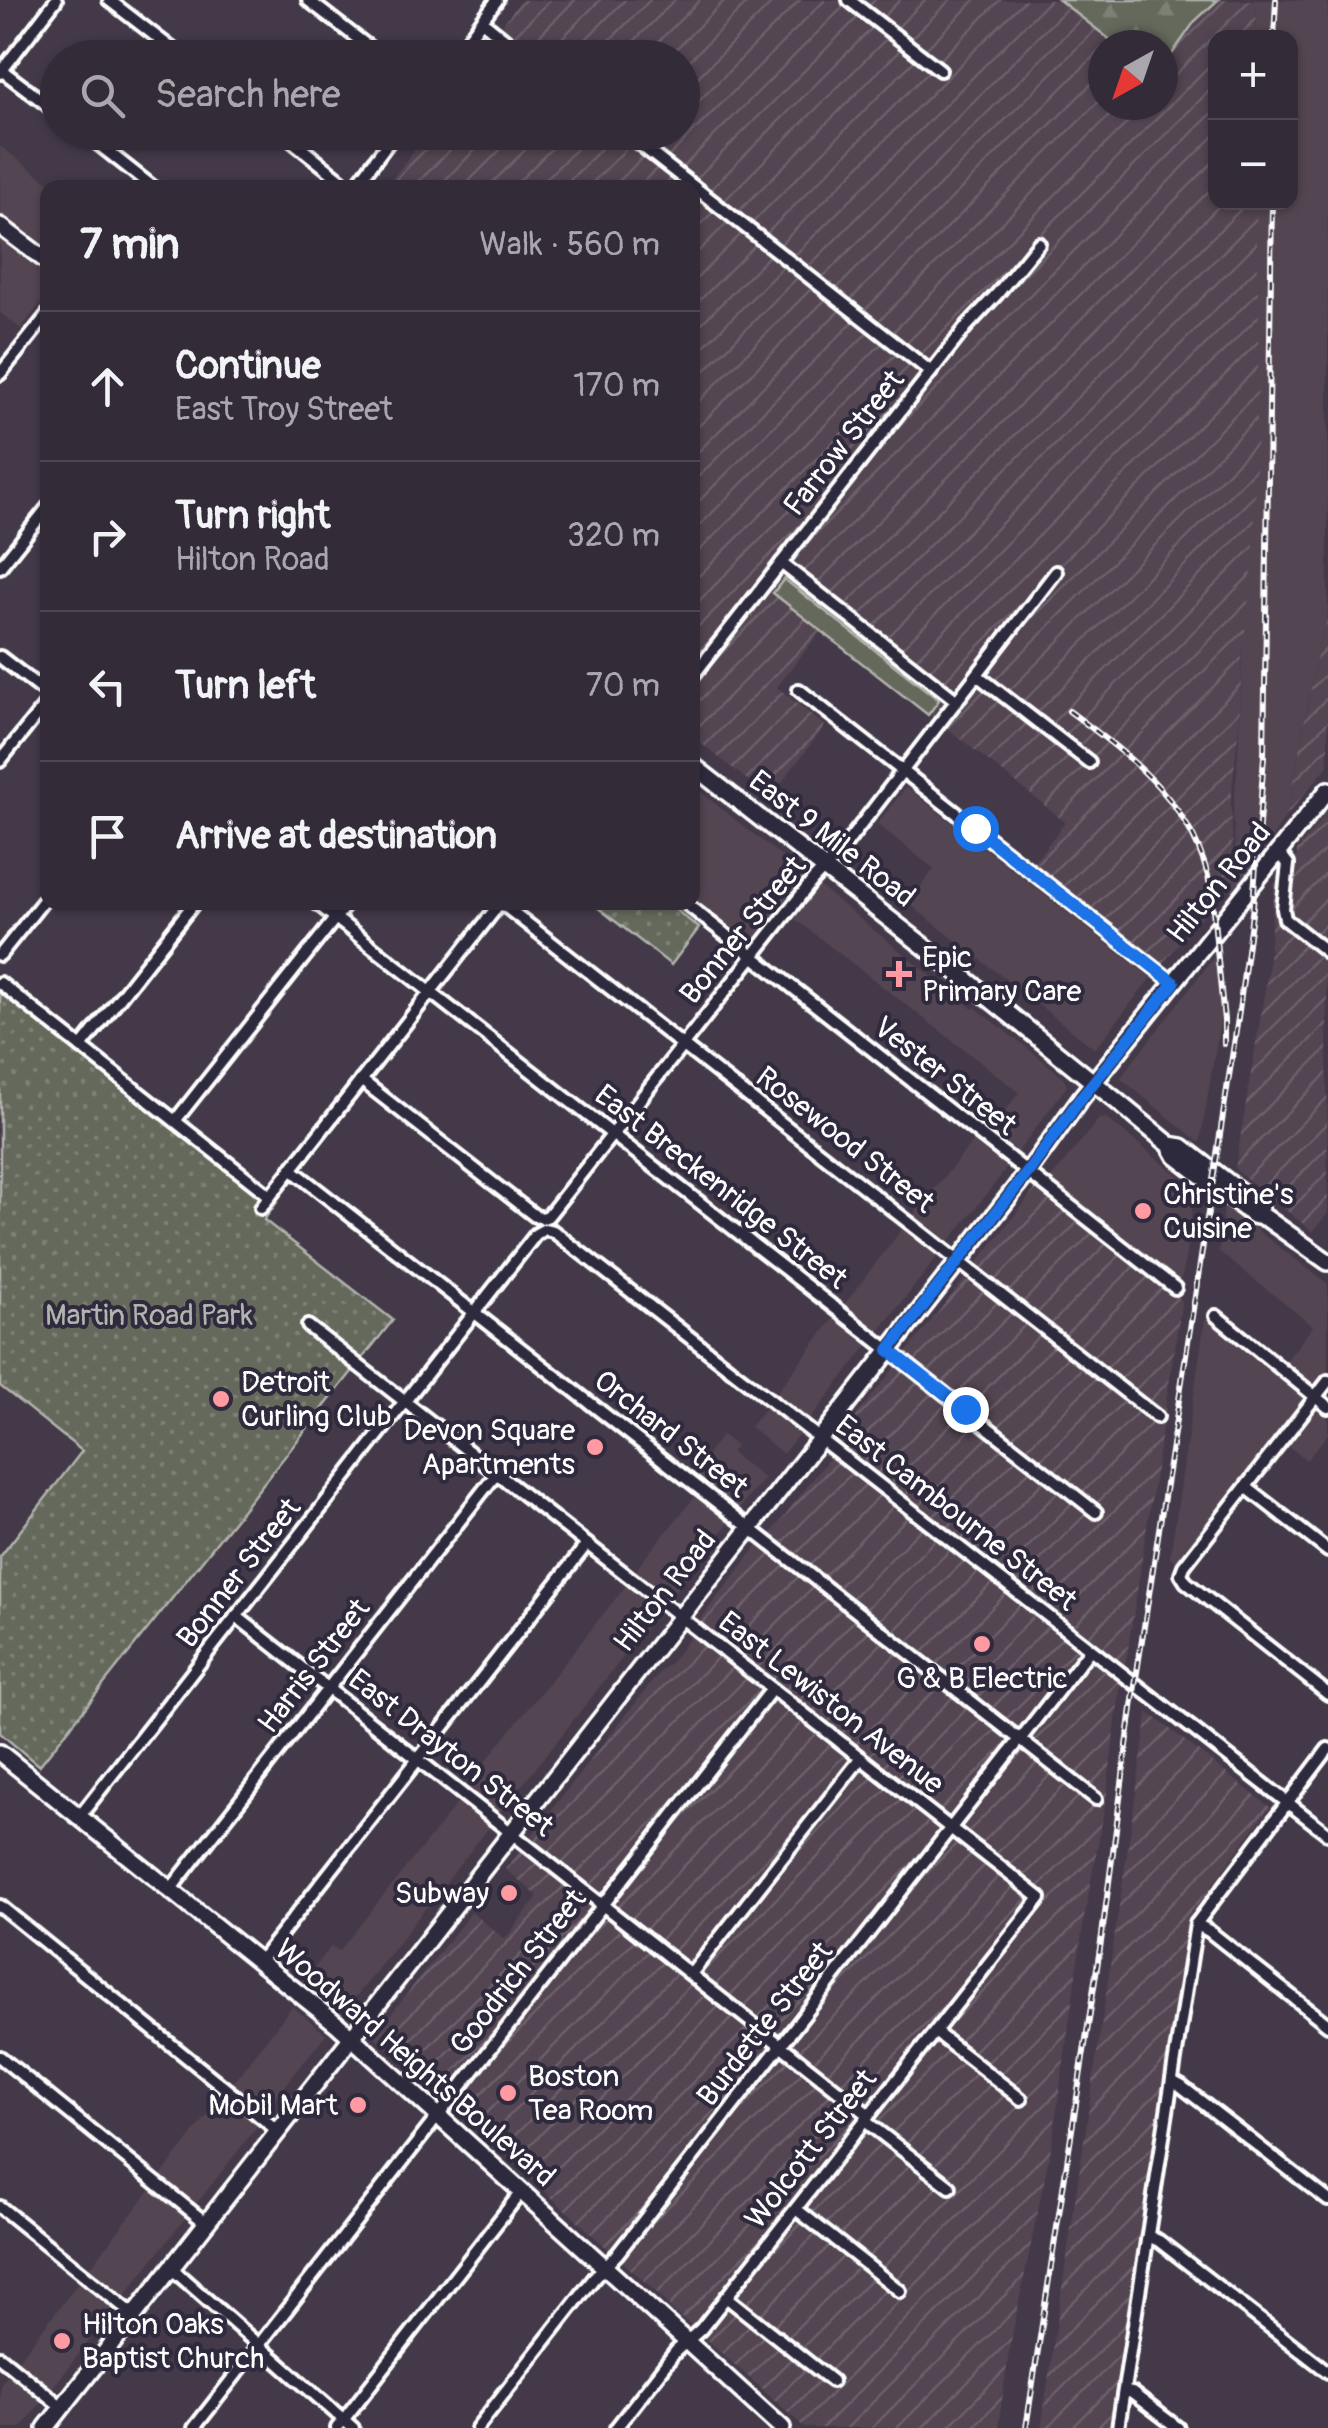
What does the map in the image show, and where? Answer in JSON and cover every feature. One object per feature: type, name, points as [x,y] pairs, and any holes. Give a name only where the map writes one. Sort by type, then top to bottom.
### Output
[{"type":"street","points":[[40,100],[1,71],[56,0]]},
{"type":"street","points":[[109,0],[161,40]]},
{"type":"street","points":[[308,0],[360,40]]},
{"type":"street","points":[[468,40],[497,0]]},
{"type":"street","points":[[849,0],[940,70]]},
{"type":"street","points":[[482,21],[506,40]]},
{"type":"street","points":[[106,150],[144,180]]},
{"type":"street","points":[[304,150],[342,180]]},
{"type":"street","points":[[358,180],[382,150]]},
{"type":"street","points":[[647,150],[685,180]]},
{"type":"street","points":[[700,191],[931,372]]},
{"type":"street","points":[[0,226],[40,256]]},
{"type":"street","name":"Farrow Street","points":[[700,668],[966,326],[1039,243]]},
{"type":"street","points":[[0,374],[40,324]]},
{"type":"street","points":[[0,567],[40,517]]},
{"type":"street","points":[[781,563],[957,701]]},
{"type":"street","name":"Bonner Street","points":[[361,1080],[539,1218],[551,1214],[1056,572]]},
{"type":"street","points":[[0,656],[40,691]]},
{"type":"street","points":[[977,675],[1088,762]]},
{"type":"street","points":[[799,690],[1174,983]]},
{"type":"street","points":[[0,762],[40,709]]},
{"type":"street","name":"East 9 Mile Road","points":[[700,771],[1093,1082],[1170,1145],[1176,1156],[1253,1215],[1266,1218],[1328,1262]]},
{"type":"street","name":"Hilton Road","points":[[46,2428],[959,1261],[1093,1082],[1327,794]]},
{"type":"street","points":[[1279,852],[1288,864],[1285,919],[1328,954]]},
{"type":"street","points":[[0,955],[40,905]]},
{"type":"street","points":[[81,1047],[189,910]]},
{"type":"street","name":"East Breckenridge Street","points":[[326,910],[1096,1512]]},
{"type":"street","points":[[176,1122],[342,910]]},
{"type":"street","points":[[260,1208],[495,910]]},
{"type":"street","name":"Rosewood Street","points":[[510,910],[1157,1417]]},
{"type":"street","name":"Vester Street","points":[[694,910],[1176,1288]]},
{"type":"street","points":[[0,983],[270,1196]]},
{"type":"street","name":"Orchard Street","points":[[291,1169],[1096,1799]]},
{"type":"street","name":"Bonner Street","points":[[80,1817],[539,1231],[553,1230]]},
{"type":"street","name":"East Cambourne Street","points":[[553,1230],[1328,1834]]},
{"type":"street","points":[[1216,1316],[1328,1407]]},
{"type":"street","name":"East Lewiston Avenue","points":[[308,1326],[1040,1898]]},
{"type":"street","points":[[1328,1381],[1181,1574],[1186,1582],[1328,1694]]},
{"type":"street","name":"Harris Street","points":[[170,1890],[496,1473]]},
{"type":"street","points":[[1246,1486],[1328,1551]]},
{"type":"street","points":[[259,1962],[587,1544]]},
{"type":"street","name":"East Drayton Street","points":[[236,1616],[692,1974],[950,2187]]},
{"type":"street","name":"Burdette Street","points":[[477,2428],[1090,1650]]},
{"type":"street","name":"Goodrich Street","points":[[194,2428],[772,1688]]},
{"type":"street","points":[[1118,2428],[1196,1924],[1328,1749]]},
{"type":"street","name":"Woodward Heights Boulevard","points":[[0,1753],[352,2037],[782,2428]]},
{"type":"street","points":[[692,1974],[861,1758]]},
{"type":"street","name":"Wolcott Street","points":[[616,2428],[674,2354],[698,2333],[726,2298],[1040,1898]]},
{"type":"street","points":[[0,1906],[278,2131]]},
{"type":"street","points":[[1196,1924],[1328,2025]]},
{"type":"street","points":[[935,2032],[1021,2099]]},
{"type":"street","points":[[0,2056],[206,2223]]},
{"type":"street","points":[[1172,2081],[1328,2200]]},
{"type":"street","points":[[170,2268],[345,2425],[521,2192]]},
{"type":"street","points":[[0,2207],[134,2315]]},
{"type":"street","points":[[796,2208],[900,2291]]},
{"type":"street","points":[[1148,2236],[1160,2241],[1328,2372]]},
{"type":"street","points":[[726,2298],[832,2381]]},
{"type":"street","points":[[0,2357],[62,2408]]},
{"type":"street","points":[[1124,2391],[1132,2392],[1178,2428]]},
{"type":"shaded area","points":[[521,0],[1257,0],[1256,30],[1208,30],[1208,210],[1256,210],[1259,327],[1254,550],[1231,802],[1234,878],[1163,963],[1032,865],[1065,822],[929,714],[939,700],[773,593],[821,631],[777,687],[825,726],[770,798],[700,743],[700,180],[391,180],[414,150],[700,150],[700,40],[496,40]]},
{"type":"shaded area","points":[[1257,0],[1328,0],[1328,617],[1319,645],[1287,815],[1229,901],[1236,866],[1233,812],[1244,625],[1255,210],[1298,210],[1298,30],[1256,30]]},
{"type":"shaded area","points":[[0,146],[46,180],[40,180],[40,304],[21,329],[0,313]]},
{"type":"shaded area","points":[[1328,617],[1328,766],[1287,815],[1319,645]]},
{"type":"shaded area","points":[[906,787],[1151,978],[1095,1049],[908,903],[934,869],[877,824]]},
{"type":"shaded area","points":[[700,791],[1050,1066],[1067,1086],[1018,1152],[991,1130],[1019,1092],[787,913],[755,952],[700,908]]},
{"type":"shaded area","points":[[1326,813],[1328,1213],[1313,1232],[1235,1169],[1268,971],[1274,884]]},
{"type":"shaded area","points":[[1214,957],[1222,1010],[1200,1143],[1120,1078]]},
{"type":"shaded area","points":[[1100,1117],[1105,1117],[1195,1189],[1183,1274],[1178,1283],[1049,1181]]},
{"type":"shaded area","points":[[973,1141],[1007,1168],[783,1454],[750,1427]]},
{"type":"shaded area","points":[[1037,1187],[1182,1300],[1053,2138],[1010,2346],[998,2428],[805,2428],[673,2312],[374,2036],[471,1912],[505,1939],[538,1896],[505,1869],[670,1663],[698,1622],[829,1458],[837,1440]]},
{"type":"shaded area","points":[[1224,1205],[1328,1284],[1328,1397],[1285,1362],[1313,1326],[1219,1252]]},
{"type":"shaded area","points":[[1205,1318],[1328,1415],[1328,1434],[1307,1460],[1275,1437],[1177,1563],[1170,1557]]},
{"type":"shaded area","points":[[722,1435],[736,1446],[731,1453],[764,1478],[344,2012],[305,1980],[331,1946],[339,1951],[696,1495],[684,1484]]},
{"type":"shaded area","points":[[1148,1712],[1270,1807],[1191,1914],[1111,2428],[1041,2428]]},
{"type":"shaded area","points":[[292,2006],[326,2034],[21,2428],[0,2428],[0,2384]]},
{"type":"green space","points":[[1059,0],[1218,0],[1195,21],[1178,45],[1178,30],[1098,30]]},
{"type":"green space","points":[[784,579],[939,700],[928,715],[773,593]]},
{"type":"green space","points":[[601,910],[676,910],[699,928],[671,965]]},
{"type":"green space","name":"Martin Road Park","points":[[0,983],[277,1202],[264,1220],[393,1320],[39,1766],[0,1733],[0,1557],[82,1451],[0,1386]]},
{"type":"railway","points":[[1274,30],[1276,0]]},
{"type":"railway","points":[[1026,2428],[1253,906],[1264,756],[1272,210]]},
{"type":"railway","points":[[1069,711],[1139,767],[1177,809],[1192,833],[1211,890],[1224,1044]]},
{"type":"place","name":"Epic Primary Care","points":[[899,974]]},
{"type":"place","name":"Christine's Cuisine","points":[[1143,1211]]},
{"type":"place","name":"Detroit Curling Club","points":[[221,1399]]},
{"type":"place","name":"Devon Square Apartments","points":[[595,1447]]},
{"type":"place","name":"G & B Electric","points":[[982,1644]]},
{"type":"place","name":"Subway","points":[[509,1893]]},
{"type":"place","name":"Boston Tea Room","points":[[508,2093]]},
{"type":"place","name":"Mobil Mart","points":[[358,2105]]},
{"type":"place","name":"Hilton Oaks Baptist Church","points":[[62,2341]]},
{"type":"route","points":[[965,1409],[889,1350],[1174,983],[975,828]]}]
